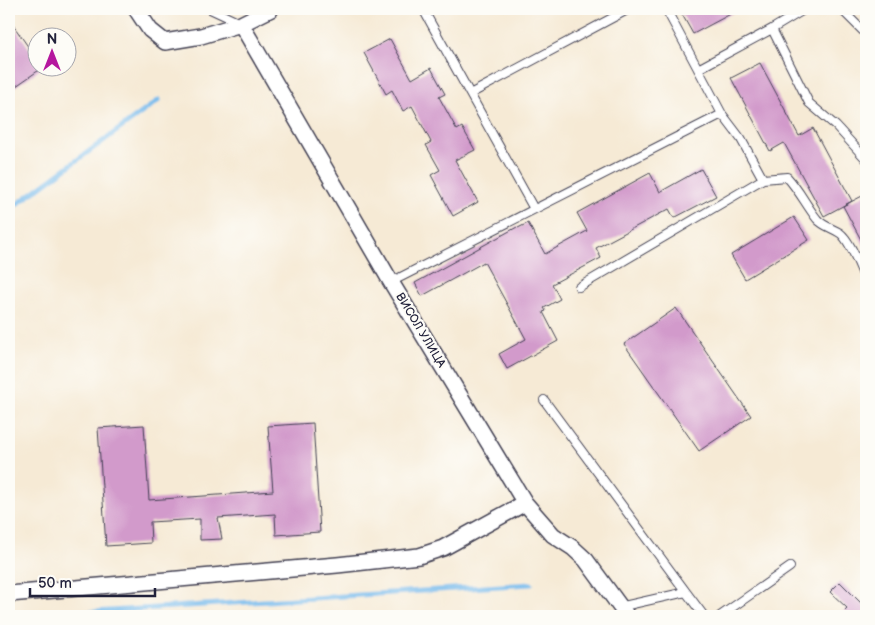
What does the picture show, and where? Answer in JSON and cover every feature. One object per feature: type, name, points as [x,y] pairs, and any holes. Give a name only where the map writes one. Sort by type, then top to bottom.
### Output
[{"type":"street","points":[[136,9],[150,30],[166,42],[201,36],[241,24],[271,9]]},
{"type":"street","name":"ВИСОЛ УЛИЦА","points":[[241,24],[391,282],[525,502],[553,535],[573,548],[586,560],[623,612]]},
{"type":"street","points":[[9,594],[419,556],[443,548],[525,502]]},
{"type":"lane","points":[[210,9],[241,24]]},
{"type":"lane","points":[[423,9],[534,209]]},
{"type":"lane","points":[[470,94],[629,9]]},
{"type":"lane","points":[[666,9],[722,114],[742,139],[764,180]]},
{"type":"lane","points":[[698,69],[772,30],[805,9]]},
{"type":"lane","points":[[841,9],[866,34]]},
{"type":"lane","points":[[772,30],[809,104],[836,126],[866,159]]},
{"type":"lane","points":[[391,282],[722,114]]},
{"type":"lane","points":[[578,287],[764,180],[787,177],[794,184],[806,206],[820,222],[841,234],[866,281]]},
{"type":"lane","points":[[544,400],[704,616]]},
{"type":"lane","points":[[720,616],[790,567]]},
{"type":"lane","points":[[623,612],[686,592]]},
{"type":"building","points":[[679,9],[740,9],[693,34]]},
{"type":"building","points":[[9,19],[28,47],[28,78],[9,91]]},
{"type":"building","points":[[390,39],[412,79],[431,68],[445,94],[439,97],[457,130],[462,127],[475,150],[455,160],[478,202],[453,216],[431,175],[440,170],[426,145],[431,142],[412,106],[403,111],[392,90],[386,94],[364,53]]},
{"type":"building","points":[[760,63],[799,136],[813,128],[852,201],[824,216],[784,143],[770,151],[731,78]]},
{"type":"building","points":[[701,169],[716,196],[674,218],[669,209],[596,248],[601,258],[552,284],[560,299],[544,308],[546,311],[543,312],[558,341],[507,369],[499,354],[526,339],[484,262],[422,296],[415,283],[517,227],[528,223],[545,254],[587,231],[577,213],[650,173],[660,192]]},
{"type":"building","points":[[866,194],[866,249],[843,206]]},
{"type":"building","points":[[794,217],[809,240],[745,279],[731,255]]},
{"type":"building","points":[[676,308],[751,416],[699,451],[624,344]]},
{"type":"building","points":[[313,423],[320,532],[276,535],[275,514],[218,518],[222,539],[200,540],[200,519],[150,522],[151,543],[106,546],[98,428],[144,425],[149,500],[273,491],[268,426]]},
{"type":"building","points":[[840,582],[866,608],[866,616],[839,616],[847,608],[830,592]]},
{"type":"waterway","points":[[9,210],[159,100]]},
{"type":"waterway","points":[[31,616],[531,584]]}]
